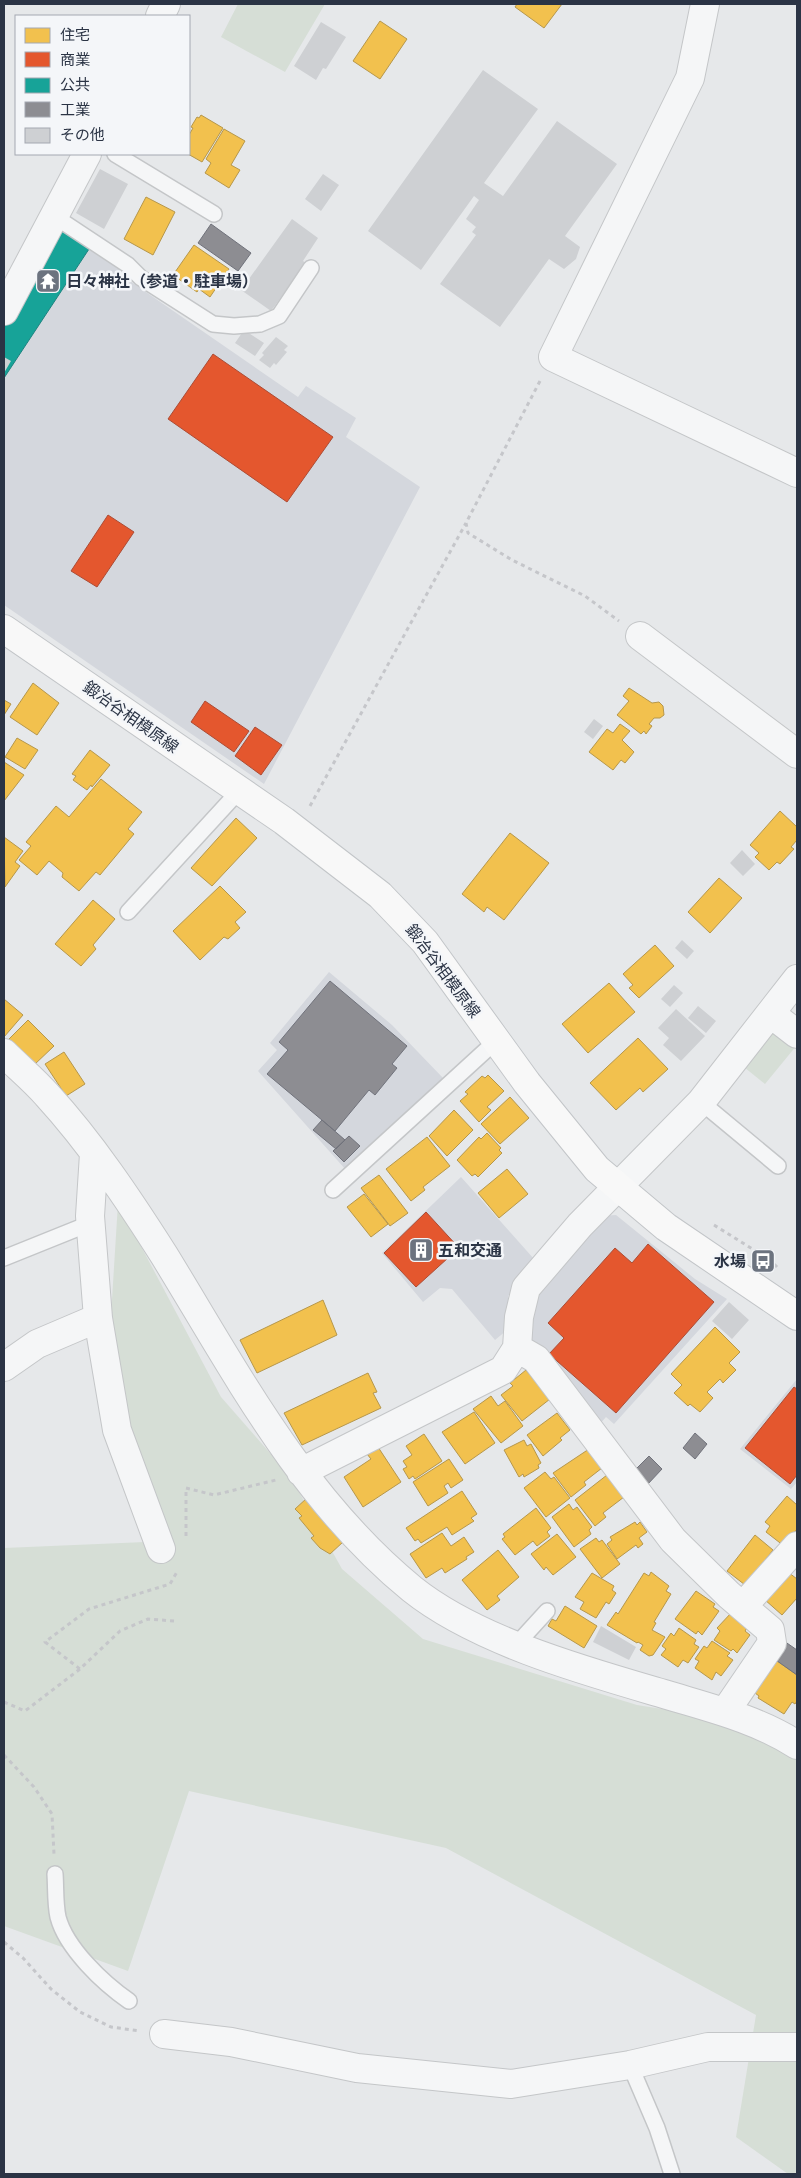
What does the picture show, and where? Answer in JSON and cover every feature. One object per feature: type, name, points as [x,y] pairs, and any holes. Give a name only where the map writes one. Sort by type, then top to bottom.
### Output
[{"type":"main road","name":"鍛冶谷相模原線","points":[[4,629],[297,831],[380,895],[425,942],[527,1083],[597,1169],[666,1227],[797,1316]]},
{"type":"street","points":[[705,4],[690,78],[552,357],[797,473]]},
{"type":"street","points":[[4,311],[46,213],[68,155]]},
{"type":"street","points":[[4,276],[86,155]]},
{"type":"street","points":[[640,636],[797,754]]},
{"type":"street","points":[[301,1472],[503,1370],[517,1348],[520,1317],[526,1288],[580,1225],[700,1102],[797,980]]},
{"type":"street","points":[[771,1014],[797,1034]]},
{"type":"street","points":[[4,1053],[47,1095],[94,1154],[162,1253],[240,1381],[301,1472],[329,1508],[365,1546],[414,1590],[467,1624],[515,1646],[635,1686],[725,1712],[777,1732],[797,1745]]},
{"type":"street","points":[[94,1154],[91,1223],[98,1318],[117,1430],[161,1549]]},
{"type":"street","points":[[4,1367],[37,1344],[98,1318]]},
{"type":"street","points":[[517,1348],[536,1359],[673,1540],[770,1630],[772,1643],[725,1712]]},
{"type":"street","points":[[743,1606],[797,1546]]},
{"type":"street","points":[[164,2034],[231,2042],[357,2068],[511,2084],[630,2065],[708,2047],[797,2047]]},
{"type":"lane","points":[[117,155],[214,214]]},
{"type":"lane","points":[[46,213],[128,264],[141,278],[214,324],[234,326],[260,324],[279,316],[310,268]]},
{"type":"lane","points":[[128,912],[239,791]]},
{"type":"lane","points":[[333,1190],[496,1041]]},
{"type":"lane","points":[[700,1102],[778,1166]]},
{"type":"lane","points":[[4,1258],[91,1223]]},
{"type":"lane","points":[[515,1646],[547,1611]]},
{"type":"lane","points":[[55,1874],[58,1917],[70,1941],[107,1986],[129,2001]]},
{"type":"lane","points":[[630,2065],[657,2128],[672,2174]]},
{"type":"path","points":[[297,831],[466,523],[552,357]]},
{"type":"path","points":[[466,523],[468,533],[476,539],[512,560],[584,596],[640,636]]},
{"type":"path","points":[[4,1702],[25,1711],[80,1669]]},
{"type":"path","points":[[4,1755],[34,1787],[52,1814],[55,1874]]},
{"type":"path","points":[[4,1942],[23,1958],[51,1989],[80,2012],[111,2027],[164,2034]]},
{"type":"shaded area","points":[[238,4],[325,4],[285,72],[221,37]]},
{"type":"shaded area","points":[[90,248],[122,269],[127,279],[298,397],[306,386],[356,418],[346,437],[420,487],[264,784],[4,605],[4,378]]},
{"type":"shaded area","points":[[329,972],[392,1025],[443,1078],[346,1170],[258,1071],[277,1050],[270,1043]]},
{"type":"shaded area","points":[[771,1014],[797,1045],[765,1084],[734,1059]]},
{"type":"shaded area","points":[[461,1177],[534,1259],[508,1296],[510,1317],[507,1330],[495,1340],[452,1289],[440,1288],[423,1302],[382,1253]]},
{"type":"shaded area","points":[[118,1203],[221,1397],[290,1476],[342,1569],[423,1639],[637,1705],[732,1720],[797,1760],[797,2174],[788,2174],[736,2137],[756,2015],[446,1848],[189,1791],[128,1971],[4,1926],[4,1548],[145,1542],[106,1396]]},
{"type":"shaded area","points":[[616,1215],[695,1279],[727,1299],[614,1424],[606,1417],[598,1426],[547,1362],[530,1337],[536,1298],[543,1284],[601,1216]]},
{"type":"shaded area","points":[[797,1379],[797,1482],[791,1489],[740,1449]]},
{"type":"building: 住宅","points":[[517,4],[562,4],[544,28],[515,7]]},
{"type":"building: 住宅","points":[[380,21],[407,39],[380,79],[353,61]]},
{"type":"building: 住宅","points":[[201,115],[223,128],[202,162],[190,155],[190,133],[193,128],[191,127],[197,117],[199,118]]},
{"type":"building: 住宅","points":[[224,129],[245,141],[231,165],[240,170],[229,188],[205,173],[211,163],[206,159]]},
{"type":"building: 住宅","points":[[146,197],[175,212],[153,255],[124,239]]},
{"type":"building: 住宅","points":[[194,245],[229,269],[210,297],[199,289],[197,292],[173,275]]},
{"type":"building: 住宅","points":[[33,683],[59,703],[37,735],[10,717]]},
{"type":"building: 住宅","points":[[629,688],[652,703],[659,702],[663,706],[664,715],[660,718],[654,718],[649,724],[652,726],[646,734],[644,731],[641,734],[617,715],[629,701],[623,696]]},
{"type":"building: 住宅","points":[[4,700],[11,704],[4,715]]},
{"type":"building: 住宅","points":[[620,724],[630,731],[622,740],[634,752],[625,763],[621,760],[613,770],[589,752],[607,729],[613,733]]},
{"type":"building: 住宅","points":[[17,738],[38,750],[25,769],[5,757]]},
{"type":"building: 住宅","points":[[90,750],[110,765],[92,787],[91,785],[87,790],[73,780],[76,776],[72,774]]},
{"type":"building: 住宅","points":[[4,762],[24,775],[4,801]]},
{"type":"building: 住宅","points":[[101,779],[142,812],[128,829],[134,834],[100,875],[96,872],[79,891],[62,877],[63,873],[49,861],[37,875],[19,860],[31,846],[26,842],[56,806],[69,817]]},
{"type":"building: 住宅","points":[[780,811],[797,827],[797,840],[791,847],[794,849],[780,864],[777,862],[769,870],[755,857],[759,853],[750,845]]},
{"type":"building: 住宅","points":[[236,818],[257,838],[212,886],[191,868]]},
{"type":"building: 住宅","points":[[510,833],[549,863],[504,920],[487,907],[484,912],[462,894]]},
{"type":"building: 住宅","points":[[4,837],[23,851],[15,862],[20,866],[5,887]]},
{"type":"building: 住宅","points":[[719,878],[742,898],[710,933],[688,912]]},
{"type":"building: 住宅","points":[[220,886],[246,912],[235,922],[240,928],[228,939],[224,937],[200,960],[173,931]]},
{"type":"building: 住宅","points":[[93,900],[115,919],[93,945],[96,949],[81,966],[55,944]]},
{"type":"building: 住宅","points":[[655,945],[674,966],[639,998],[629,988],[633,985],[623,974]]},
{"type":"building: 住宅","points":[[609,983],[635,1012],[588,1053],[562,1024]]},
{"type":"building: 住宅","points":[[4,999],[23,1015],[4,1037]]},
{"type":"building: 住宅","points":[[28,1020],[54,1046],[34,1065],[9,1039]]},
{"type":"building: 住宅","points":[[638,1038],[668,1069],[643,1092],[640,1088],[616,1110],[590,1083]]},
{"type":"building: 住宅","points":[[64,1052],[85,1084],[66,1096],[45,1064]]},
{"type":"building: 住宅","points":[[488,1075],[504,1091],[487,1107],[491,1110],[479,1122],[460,1101],[468,1094],[465,1092],[482,1076],[485,1078]]},
{"type":"building: 住宅","points":[[510,1097],[529,1118],[500,1144],[481,1124]]},
{"type":"building: 住宅","points":[[454,1110],[473,1130],[447,1156],[429,1136]]},
{"type":"building: 住宅","points":[[487,1133],[501,1148],[499,1150],[502,1153],[478,1177],[475,1174],[472,1176],[457,1160],[479,1137],[481,1139]]},
{"type":"building: 住宅","points":[[427,1137],[450,1166],[423,1187],[425,1190],[411,1201],[386,1169]]},
{"type":"building: 住宅","points":[[507,1169],[528,1194],[499,1218],[478,1193]]},
{"type":"building: 住宅","points":[[379,1175],[408,1213],[390,1226],[361,1188]]},
{"type":"building: 住宅","points":[[364,1194],[388,1224],[371,1237],[347,1207]]},
{"type":"building: 住宅","points":[[323,1300],[337,1335],[257,1373],[240,1340]]},
{"type":"building: 住宅","points":[[715,1327],[740,1352],[729,1363],[736,1370],[723,1383],[720,1379],[707,1392],[713,1398],[700,1412],[690,1404],[688,1406],[674,1393],[682,1385],[671,1374]]},
{"type":"building: 住宅","points":[[526,1370],[550,1399],[522,1421],[501,1395],[513,1386],[510,1383]]},
{"type":"building: 住宅","points":[[368,1373],[377,1392],[373,1393],[381,1408],[302,1445],[284,1413]]},
{"type":"building: 住宅","points":[[491,1396],[498,1406],[505,1401],[523,1426],[501,1443],[473,1409]]},
{"type":"building: 住宅","points":[[474,1412],[495,1443],[465,1464],[442,1432]]},
{"type":"building: 住宅","points":[[557,1413],[570,1430],[560,1438],[562,1440],[543,1456],[527,1435]]},
{"type":"building: 住宅","points":[[424,1434],[442,1461],[415,1479],[413,1476],[409,1479],[403,1469],[407,1467],[403,1461],[412,1455],[406,1446]]},
{"type":"building: 住宅","points":[[524,1440],[527,1446],[531,1444],[541,1463],[538,1465],[539,1468],[524,1477],[523,1474],[519,1477],[504,1450]]},
{"type":"building: 住宅","points":[[378,1447],[401,1482],[363,1507],[344,1477],[371,1459],[367,1454]]},
{"type":"building: 住宅","points":[[589,1449],[602,1468],[584,1482],[586,1485],[571,1497],[553,1473]]},
{"type":"building: 住宅","points":[[449,1459],[463,1480],[451,1488],[448,1483],[444,1486],[448,1493],[428,1506],[413,1482]]},
{"type":"building: 住宅","points":[[545,1472],[551,1479],[554,1477],[570,1498],[546,1517],[524,1488]]},
{"type":"building: 住宅","points":[[607,1475],[624,1497],[603,1513],[606,1517],[595,1526],[575,1500]]},
{"type":"building: 住宅","points":[[462,1491],[477,1514],[471,1518],[474,1521],[452,1535],[447,1527],[421,1543],[418,1539],[415,1541],[406,1528]]},
{"type":"building: 住宅","points":[[787,1496],[797,1505],[797,1529],[784,1546],[766,1532],[770,1526],[765,1522]]},
{"type":"building: 住宅","points":[[307,1498],[343,1542],[330,1554],[320,1548],[311,1538],[314,1536],[299,1518],[302,1516],[295,1509]]},
{"type":"building: 住宅","points":[[569,1504],[573,1510],[577,1507],[592,1527],[589,1530],[591,1534],[574,1547],[552,1517]]},
{"type":"building: 住宅","points":[[536,1508],[551,1528],[547,1532],[550,1536],[537,1546],[533,1541],[515,1555],[502,1539],[505,1537],[503,1534]]},
{"type":"building: 住宅","points":[[635,1522],[637,1525],[640,1522],[647,1532],[639,1538],[643,1544],[638,1548],[636,1545],[617,1559],[607,1544],[612,1540],[610,1537]]},
{"type":"building: 住宅","points":[[442,1533],[451,1546],[464,1537],[474,1552],[466,1557],[467,1559],[445,1573],[442,1568],[426,1578],[410,1554]]},
{"type":"building: 住宅","points":[[557,1534],[576,1557],[553,1575],[546,1567],[544,1570],[531,1554]]},
{"type":"building: 住宅","points":[[755,1535],[773,1550],[762,1564],[765,1567],[749,1588],[727,1571]]},
{"type":"building: 住宅","points":[[596,1538],[599,1542],[602,1540],[620,1564],[602,1578],[580,1549]]},
{"type":"building: 住宅","points":[[498,1550],[519,1577],[497,1596],[500,1600],[487,1610],[462,1580]]},
{"type":"building: 住宅","points":[[651,1572],[669,1586],[666,1591],[671,1594],[654,1622],[656,1623],[652,1630],[665,1637],[653,1655],[649,1656],[640,1650],[643,1645],[607,1625],[616,1612],[618,1614],[644,1573],[649,1576]]},
{"type":"building: 住宅","points":[[788,1572],[797,1579],[797,1598],[782,1615],[764,1599]]},
{"type":"building: 住宅","points":[[592,1573],[614,1586],[612,1590],[616,1593],[609,1604],[606,1602],[596,1618],[580,1609],[584,1602],[575,1597]]},
{"type":"building: 住宅","points":[[696,1591],[715,1604],[713,1607],[719,1611],[702,1635],[698,1631],[696,1634],[675,1619]]},
{"type":"building: 住宅","points":[[565,1606],[597,1626],[584,1648],[548,1626],[552,1619],[556,1621]]},
{"type":"building: 住宅","points":[[732,1612],[749,1625],[745,1631],[750,1635],[737,1653],[733,1649],[731,1651],[714,1640],[720,1631],[717,1628]]},
{"type":"building: 住宅","points":[[679,1628],[696,1640],[694,1644],[699,1647],[688,1663],[683,1660],[678,1667],[661,1655],[666,1649],[662,1646],[671,1633],[674,1636]]},
{"type":"building: 住宅","points":[[712,1641],[730,1653],[727,1656],[733,1660],[721,1676],[716,1672],[712,1680],[695,1668],[699,1661],[695,1659],[704,1646],[707,1648]]},
{"type":"building: 住宅","points":[[773,1658],[797,1675],[797,1701],[795,1704],[792,1702],[784,1714],[758,1698],[759,1696],[751,1690]]},
{"type":"building: 商業","points":[[213,354],[333,437],[287,502],[168,419]]},
{"type":"building: 商業","points":[[108,515],[134,532],[97,587],[71,571]]},
{"type":"building: 商業","points":[[205,701],[249,731],[234,752],[191,722]]},
{"type":"building: 商業","points":[[255,727],[282,745],[261,775],[235,756]]},
{"type":"building: 商業","name":"五和交通","points":[[426,1212],[459,1248],[416,1287],[384,1253]]},
{"type":"building: 商業","points":[[648,1244],[714,1302],[616,1413],[549,1354],[564,1338],[548,1323],[615,1248],[632,1263]]},
{"type":"building: 商業","points":[[794,1387],[797,1389],[797,1475],[790,1484],[745,1448]]},
{"type":"building: 公共","name":"日々神社（参道・駐車場）","points":[[57,227],[91,246],[4,378],[4,326]]},
{"type":"building: 工業","points":[[211,224],[251,253],[238,271],[198,243]]},
{"type":"building: 工業","points":[[330,981],[407,1046],[392,1064],[397,1068],[375,1095],[369,1090],[335,1131],[267,1074],[288,1050],[279,1042]]},
{"type":"building: 工業","points":[[322,1120],[345,1140],[336,1149],[313,1130]]},
{"type":"building: 工業","points":[[349,1136],[360,1146],[344,1162],[333,1151]]},
{"type":"building: 工業","points":[[695,1433],[707,1444],[695,1459],[683,1448]]},
{"type":"building: 工業","points":[[649,1456],[662,1469],[647,1485],[633,1472]]},
{"type":"building: 工業","points":[[784,1641],[797,1650],[797,1675],[773,1658]]},
{"type":"building: その他","points":[[321,22],[346,37],[326,69],[323,68],[316,80],[294,66]]},
{"type":"building: その他","points":[[483,70],[538,109],[484,183],[503,196],[557,121],[617,164],[565,236],[580,247],[576,259],[564,269],[549,259],[500,327],[440,284],[476,235],[472,232],[476,227],[466,219],[479,200],[474,196],[421,270],[368,231]]},
{"type":"building: その他","points":[[100,169],[128,184],[104,229],[76,213]]},
{"type":"building: その他","points":[[323,174],[339,185],[321,211],[305,199]]},
{"type":"building: その他","points":[[292,219],[318,238],[303,261],[306,263],[271,311],[241,290]]},
{"type":"building: その他","points":[[244,330],[264,343],[255,356],[235,343]]},
{"type":"building: その他","points":[[276,337],[288,346],[284,350],[287,352],[276,365],[274,363],[270,368],[259,360],[264,355],[262,353]]},
{"type":"building: その他","points":[[4,357],[11,361],[4,373]]},
{"type":"building: その他","points":[[594,719],[603,726],[593,739],[584,732]]},
{"type":"building: その他","points":[[742,850],[755,864],[743,876],[730,863]]},
{"type":"building: その他","points":[[682,940],[694,951],[687,959],[675,948]]},
{"type":"building: その他","points":[[674,985],[683,993],[670,1007],[661,999]]},
{"type":"building: その他","points":[[698,1006],[716,1021],[706,1033],[688,1018]]},
{"type":"building: その他","points":[[676,1009],[705,1036],[681,1061],[663,1045],[669,1038],[658,1028]]},
{"type":"building: その他","points":[[729,1302],[749,1320],[732,1339],[712,1321]]},
{"type":"building: その他","points":[[601,1626],[636,1647],[629,1660],[593,1642]]},
{"type":"place","name":"日々神社（参道・駐車場）","points":[[48,281]]},
{"type":"place","name":"五和交通","points":[[421,1250]]},
{"type":"place","name":"水場","points":[[763,1261]]}]
